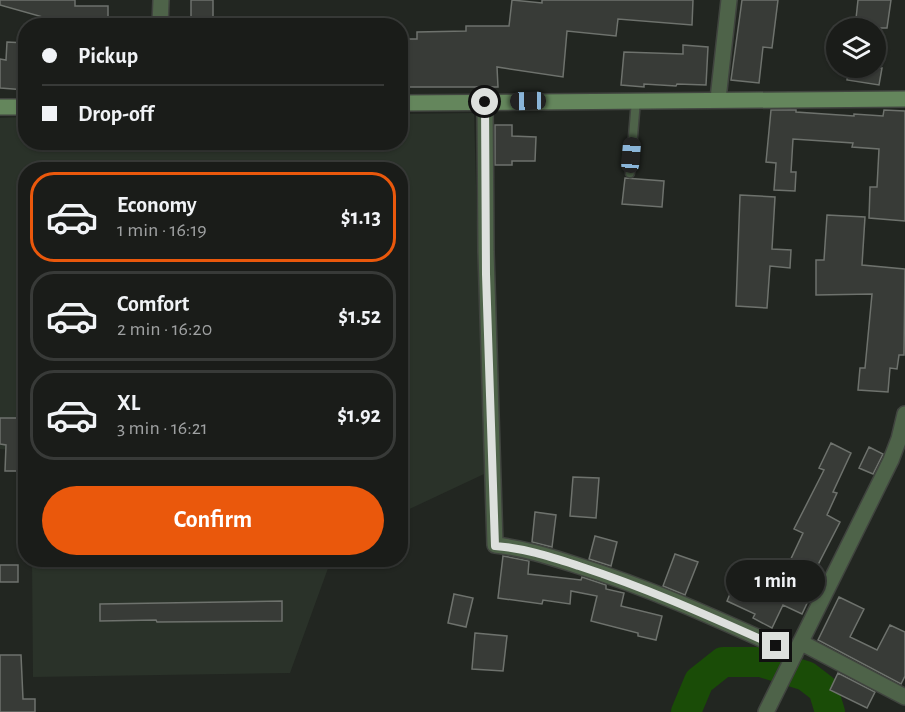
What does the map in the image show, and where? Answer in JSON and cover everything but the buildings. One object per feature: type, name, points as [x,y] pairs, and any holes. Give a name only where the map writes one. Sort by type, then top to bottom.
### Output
[{"type":"street","points":[[160,18],[161,0]]},
{"type":"street","points":[[718,99],[729,0]]},
{"type":"street","points":[[408,103],[905,99]]},
{"type":"street","points":[[485,102],[486,263],[495,546],[518,548],[611,576],[905,697]]},
{"type":"street","points":[[0,107],[18,107]]},
{"type":"street","points":[[766,712],[891,460],[905,414]]},
{"type":"lane","points":[[630,173],[636,100]]},
{"type":"shaded area","points":[[474,113],[484,474],[408,510],[408,162],[18,162],[18,450],[0,449],[0,118],[18,117],[18,150],[408,150],[408,114]]},
{"type":"shaded area","points":[[32,567],[328,567],[290,673],[33,677]]},
{"type":"waterway","points":[[686,712],[699,681],[723,662],[761,662],[806,676],[823,689],[830,712]]},
{"type":"route","points":[[485,102],[486,274],[495,546],[518,548],[611,576],[681,603],[776,646]]}]
